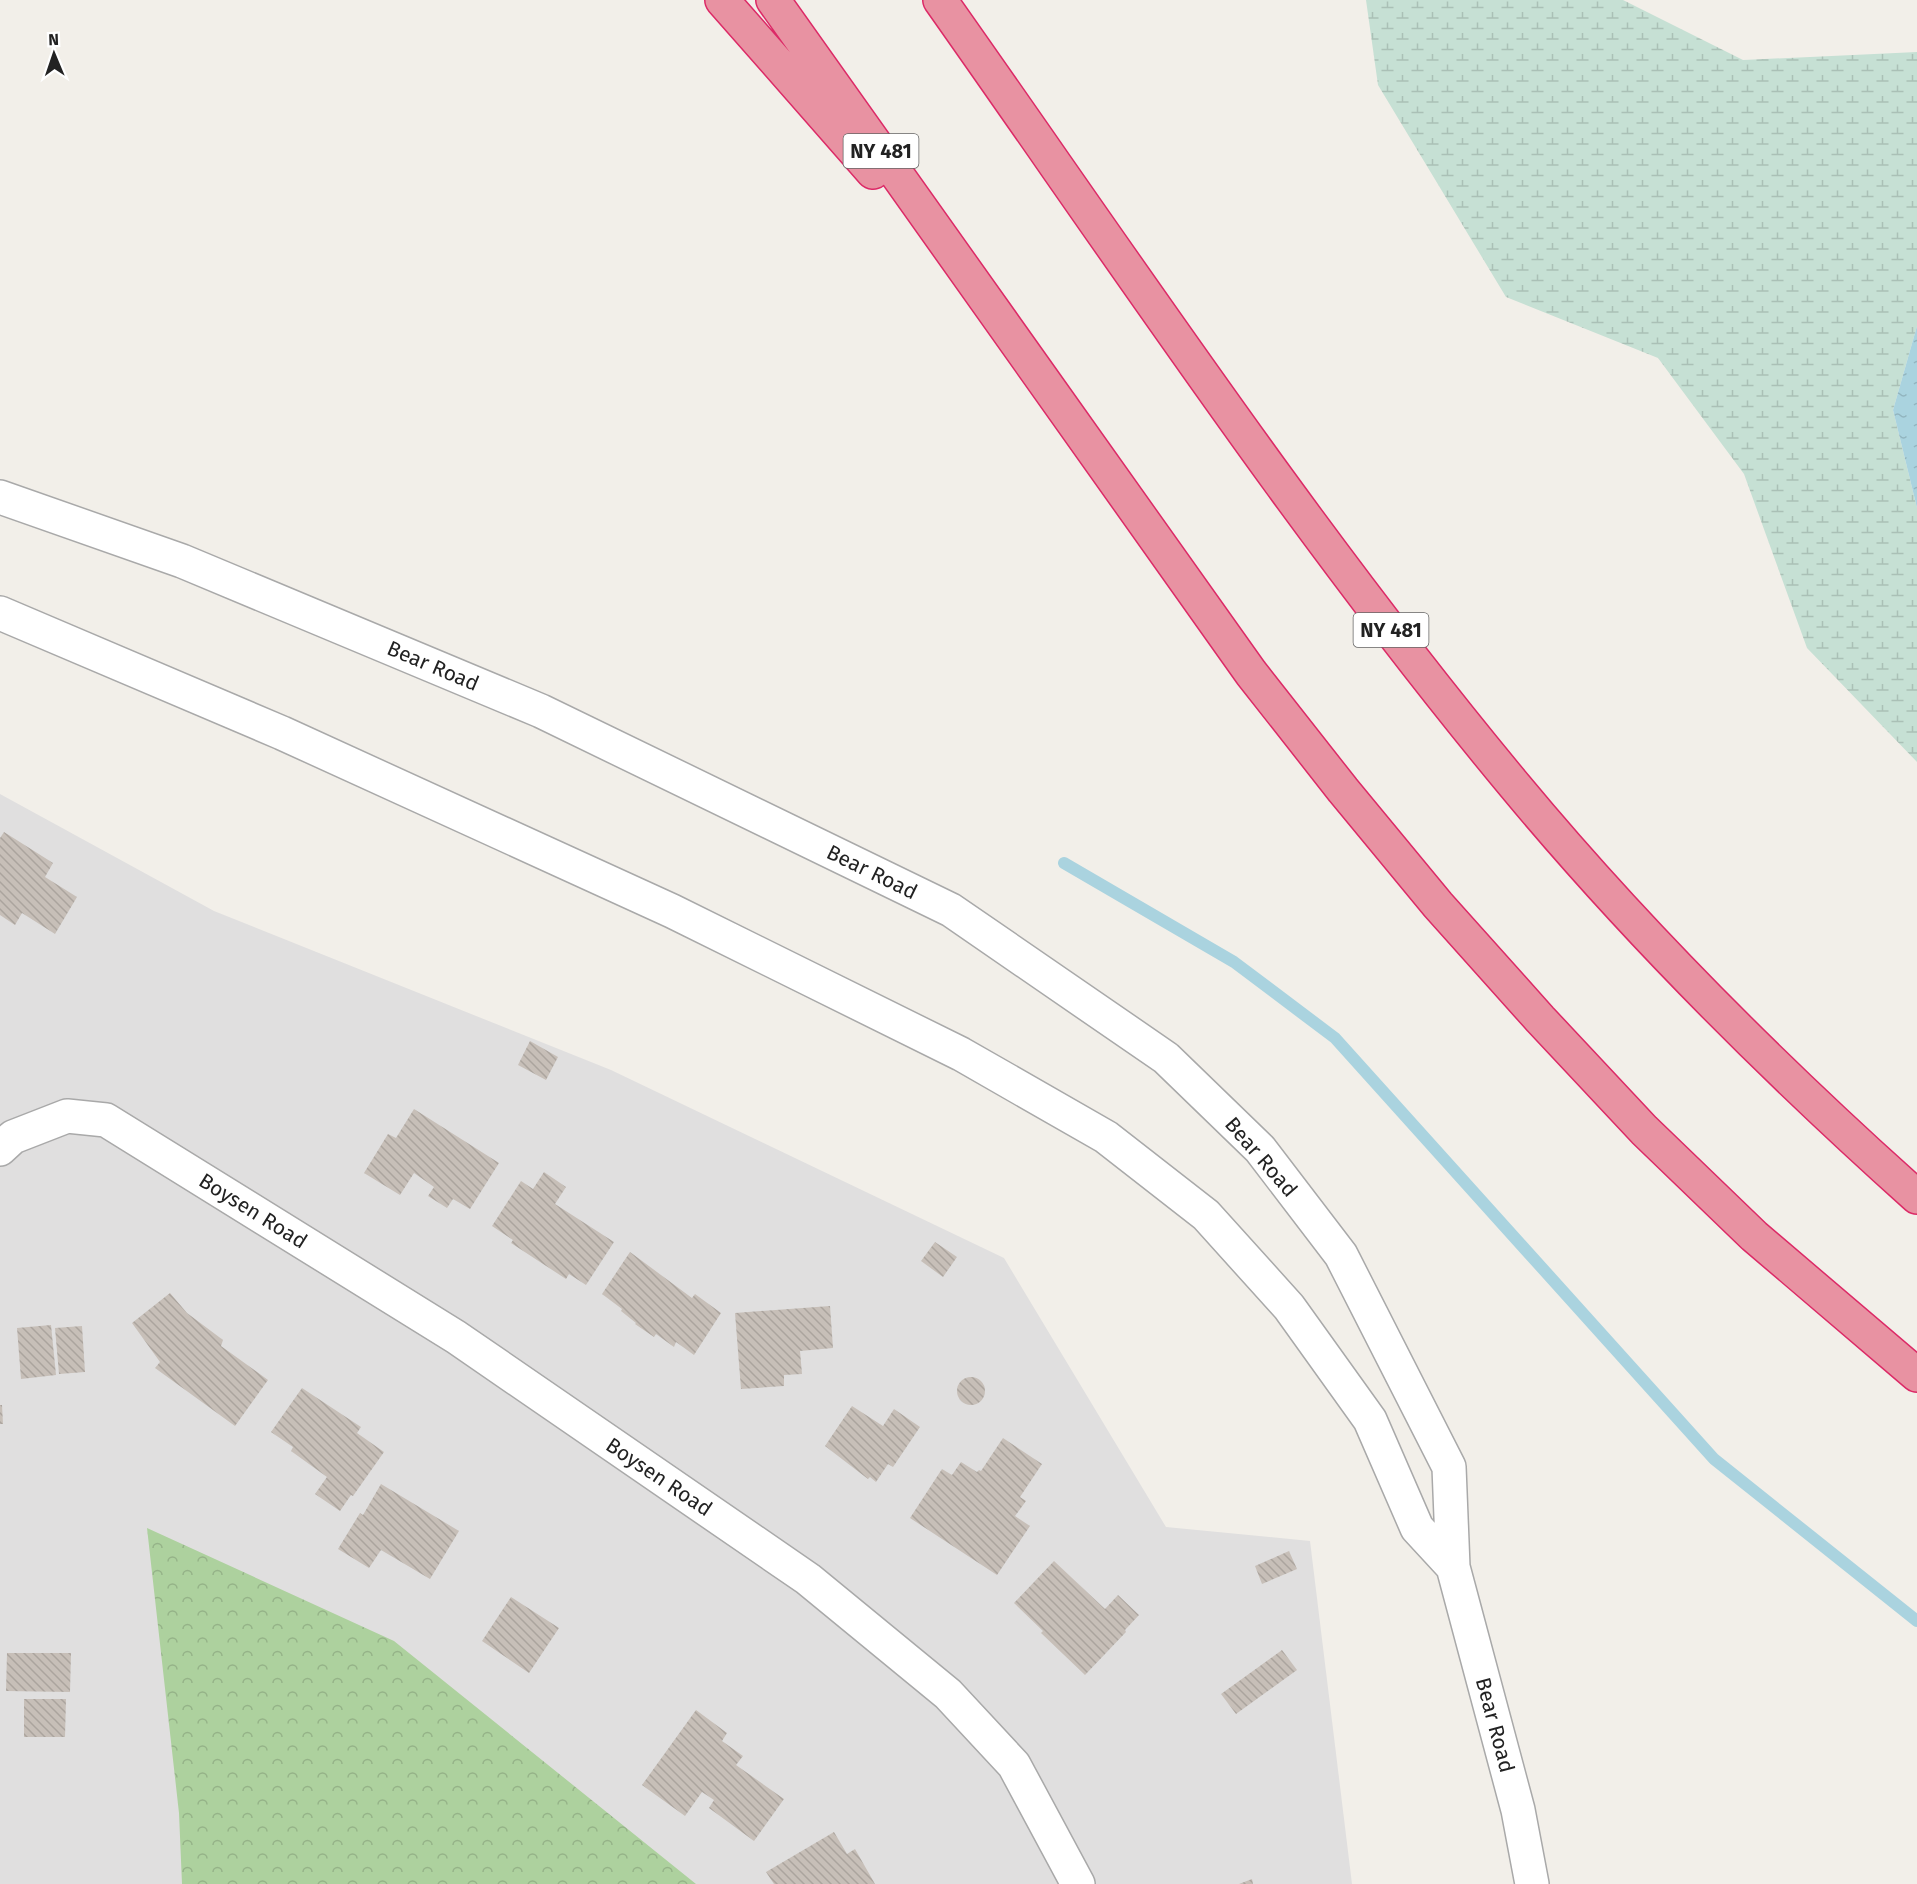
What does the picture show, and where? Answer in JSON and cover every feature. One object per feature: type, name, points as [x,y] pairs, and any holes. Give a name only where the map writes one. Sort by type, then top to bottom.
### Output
[{"type":"highway","points":[[722,0],[988,304]]},
{"type":"highway","name":"NY 481","points":[[773,0],[1251,673],[1438,905],[1644,1130],[1754,1236],[1917,1375]]},
{"type":"highway","name":"NY 481","points":[[940,0],[1329,549],[1421,670],[1517,789],[1617,902],[1720,1011],[1826,1116],[1917,1197]]},
{"type":"street","name":"Bear Road","points":[[0,497],[182,561],[541,711],[951,910],[1166,1058],[1260,1149],[1341,1255],[1449,1467],[1452,1567],[1518,1810],[1532,1884]]},
{"type":"street","name":"Bear Road","points":[[0,613],[282,734],[672,911],[961,1054],[1106,1137],[1206,1215],[1289,1307],[1370,1420],[1417,1528],[1452,1567]]},
{"type":"street","name":"Boysen Road","points":[[0,1149],[13,1137],[67,1116],[106,1120],[456,1337],[808,1579],[948,1694],[1014,1765],[1078,1884]]},
{"type":"shaded area","points":[[0,794],[214,911],[611,1070],[1004,1258],[1166,1527],[1310,1541],[1352,1884],[0,1884]]},
{"type":"green space","points":[[1366,0],[1623,0],[1743,60],[1917,52],[1917,326],[1893,410],[1917,508],[1917,762],[1807,648],[1744,474],[1658,358],[1506,297],[1378,85]]},
{"type":"green space","points":[[147,1528],[394,1641],[696,1884],[182,1884],[179,1813]]},
{"type":"water","points":[[1917,326],[1917,508],[1893,410]]},
{"type":"building","points":[[4,832],[53,863],[45,877],[77,897],[55,934],[22,913],[15,925],[0,915],[0,838]]},
{"type":"building","points":[[530,1041],[558,1057],[546,1080],[518,1065]]},
{"type":"building","points":[[414,1109],[499,1163],[470,1209],[453,1199],[447,1208],[428,1196],[434,1187],[414,1173],[400,1195],[364,1173],[388,1134],[396,1138]]},
{"type":"building","points":[[544,1172],[566,1187],[555,1204],[614,1242],[586,1285],[569,1274],[566,1279],[511,1243],[513,1240],[492,1226],[521,1181],[533,1189]]},
{"type":"building","points":[[935,1242],[957,1257],[943,1277],[921,1261]]},
{"type":"building","points":[[630,1252],[692,1298],[695,1294],[721,1313],[694,1355],[676,1342],[674,1347],[656,1334],[654,1337],[635,1324],[621,1311],[622,1309],[602,1294]]},
{"type":"building","points":[[170,1293],[187,1313],[223,1340],[221,1346],[268,1380],[235,1426],[155,1368],[160,1362],[132,1323]]},
{"type":"building","points":[[830,1306],[833,1348],[800,1351],[802,1374],[784,1375],[784,1386],[741,1389],[735,1313]]},
{"type":"building","points":[[51,1325],[56,1375],[21,1379],[17,1328]]},
{"type":"building","points":[[82,1326],[85,1372],[59,1374],[55,1328]]},
{"type":"building","points":[[971,1377],[981,1381],[985,1391],[981,1401],[971,1405],[961,1401],[957,1391],[961,1381]]},
{"type":"building","points":[[302,1388],[361,1427],[357,1433],[384,1452],[340,1511],[315,1494],[327,1477],[291,1451],[293,1447],[271,1432]]},
{"type":"building","points":[[0,1405],[2,1405],[3,1424],[0,1424]]},
{"type":"building","points":[[852,1406],[883,1426],[894,1409],[920,1427],[893,1467],[888,1464],[876,1482],[870,1477],[868,1479],[825,1446]]},
{"type":"building","points":[[1003,1438],[1042,1464],[1020,1497],[1026,1501],[1015,1516],[1030,1526],[997,1575],[910,1518],[942,1469],[952,1475],[961,1462],[977,1472],[981,1471]]},
{"type":"building","points":[[381,1484],[459,1531],[430,1579],[381,1550],[369,1568],[338,1549],[360,1513],[363,1515]]},
{"type":"building","points":[[1289,1551],[1297,1569],[1262,1584],[1255,1566]]},
{"type":"building","points":[[1054,1561],[1105,1609],[1118,1595],[1139,1615],[1085,1675],[1041,1633],[1043,1631],[1014,1603]]},
{"type":"building","points":[[511,1597],[559,1628],[529,1673],[482,1641]]},
{"type":"building","points":[[1282,1650],[1297,1670],[1236,1714],[1221,1694]]},
{"type":"building","points":[[7,1653],[71,1653],[70,1692],[6,1691]]},
{"type":"building","points":[[24,1699],[66,1699],[65,1737],[24,1737]]},
{"type":"building","points":[[696,1710],[727,1733],[722,1741],[743,1756],[736,1765],[784,1799],[754,1841],[709,1808],[714,1800],[702,1792],[685,1816],[642,1785]]},
{"type":"building","points":[[834,1832],[847,1854],[855,1849],[875,1884],[774,1884],[766,1872]]},
{"type":"building","points":[[1252,1879],[1253,1884],[1239,1884]]},
{"type":"waterway","points":[[1064,863],[1234,962],[1335,1038],[1714,1459],[1917,1621]]}]
